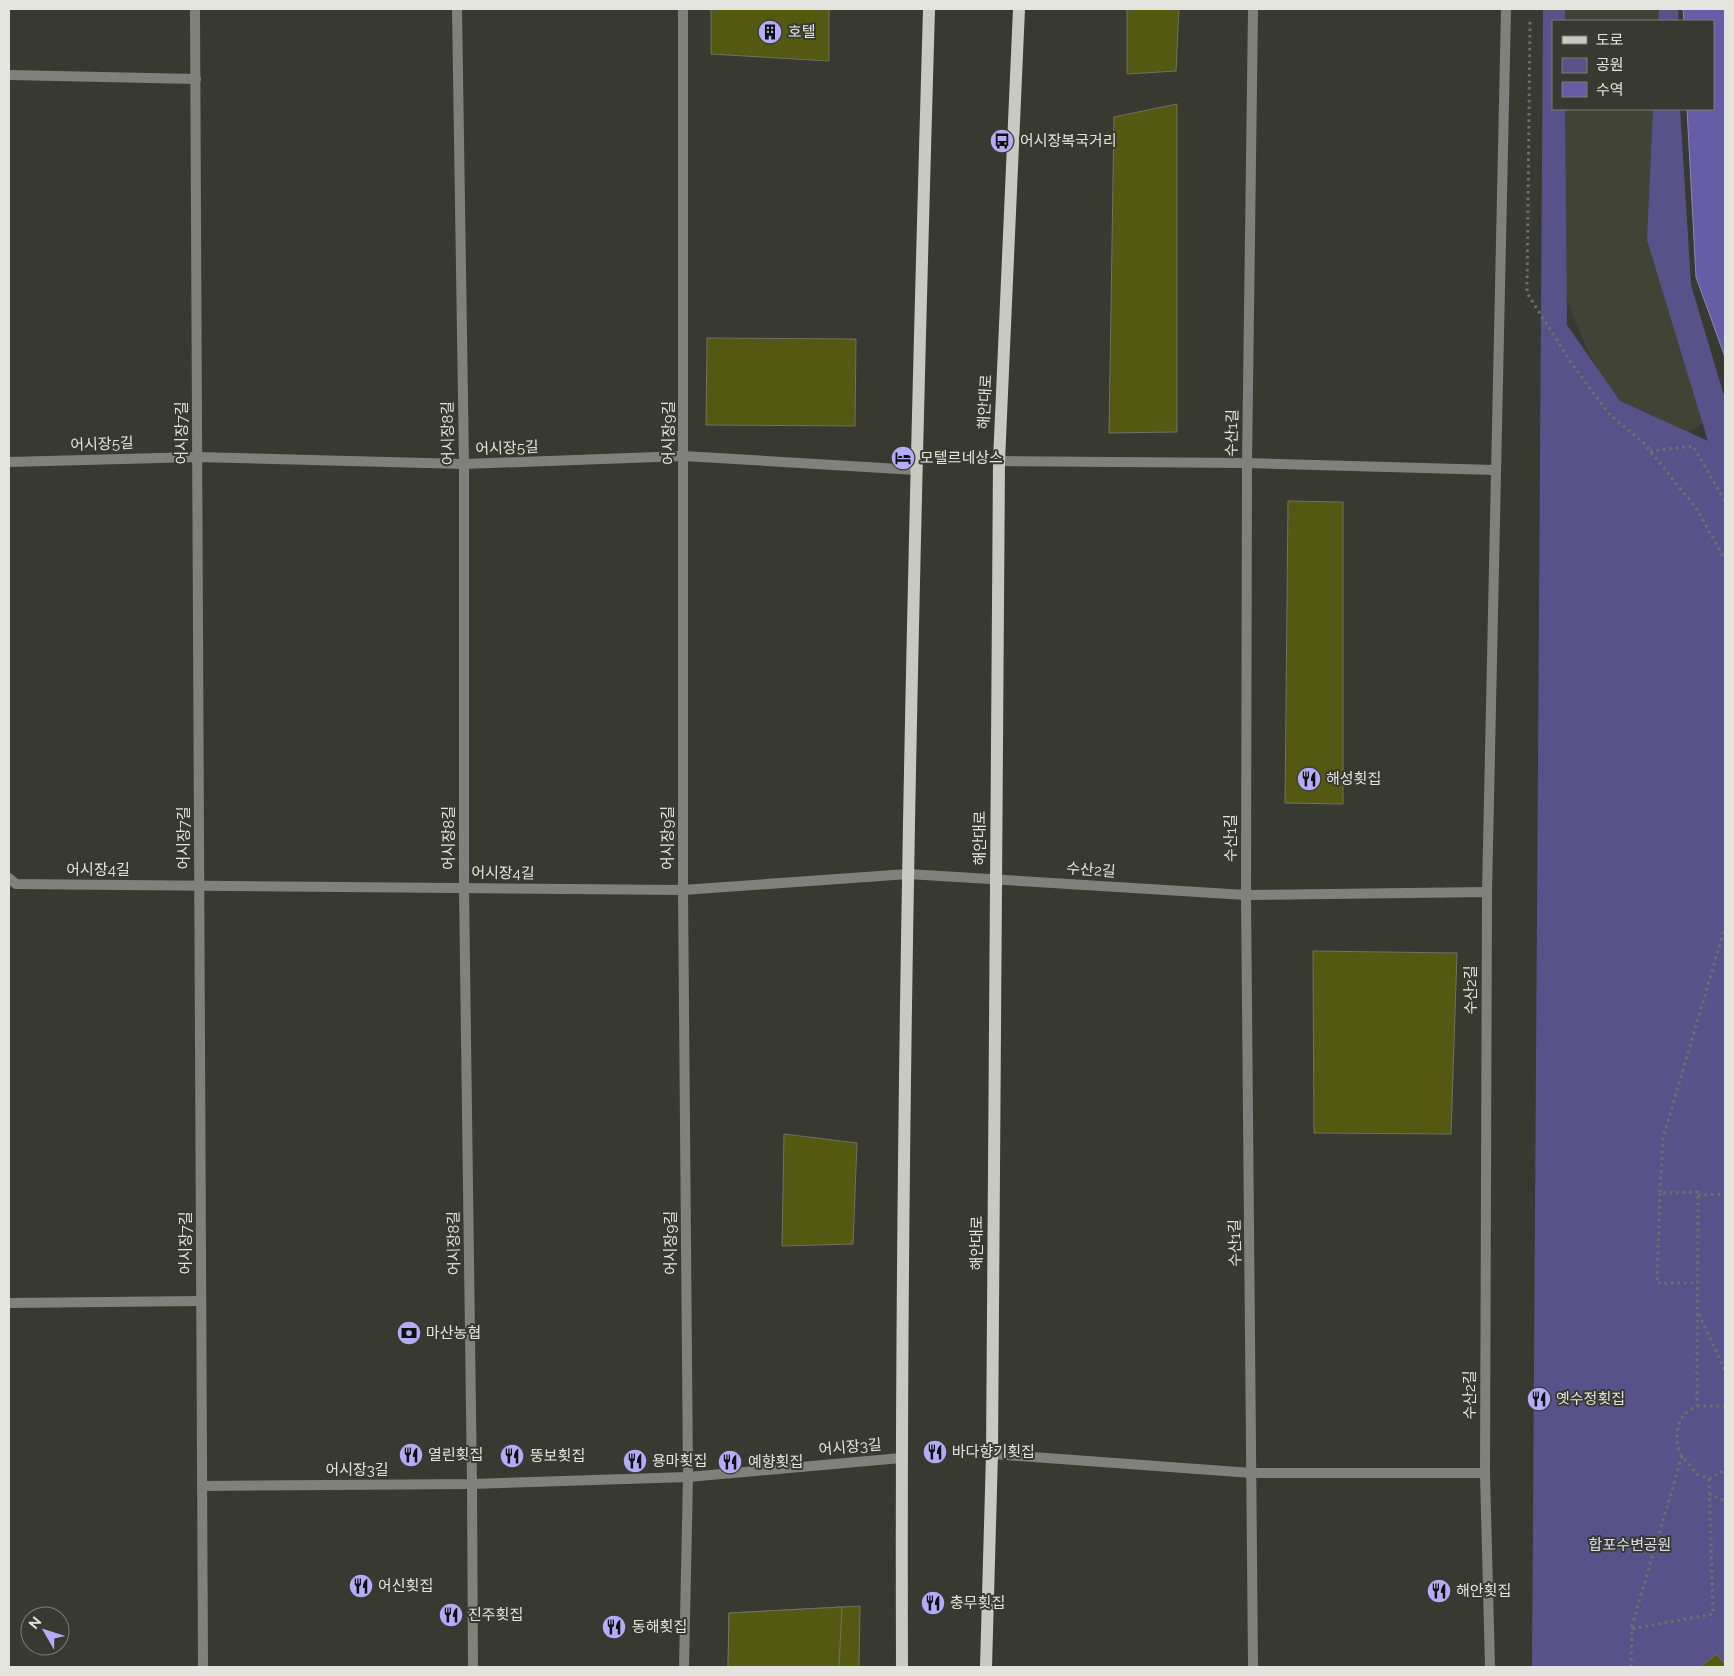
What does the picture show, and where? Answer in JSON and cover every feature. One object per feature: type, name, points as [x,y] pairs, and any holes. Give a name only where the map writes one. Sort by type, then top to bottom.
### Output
[{"type":"main road","points":[[902,1667],[901,1458],[908,874],[916,470],[929,9]]},
{"type":"main road","name":"해안대로","points":[[986,1667],[992,1454],[999,461],[1019,9]]},
{"type":"street","name":"어시장7길","points":[[195,9],[203,1667]]},
{"type":"street","name":"어시장8길","points":[[457,9],[464,464],[464,888],[473,1667]]},
{"type":"street","name":"어시장9길","points":[[683,9],[683,890],[688,1477],[684,1667]]},
{"type":"street","name":"수산1길","points":[[1252,9],[1247,463],[1246,895],[1253,1667]]},
{"type":"street","points":[[1486,892],[1494,470],[1506,9]]},
{"type":"street","points":[[9,74],[196,79]]},
{"type":"street","name":"어시장5길","points":[[9,462],[197,456],[464,464],[684,456],[916,470]]},
{"type":"street","points":[[999,461],[1247,463],[1494,470]]},
{"type":"street","name":"어시장4길","points":[[9,878],[16,884],[683,890],[908,874]]},
{"type":"street","name":"수산2길","points":[[908,874],[1246,895],[1486,892],[1485,1473],[1490,1667]]},
{"type":"street","points":[[9,1303],[201,1301]]},
{"type":"street","points":[[992,1454],[1252,1473],[1485,1473]]},
{"type":"street","name":"어시장3길","points":[[202,1486],[472,1484],[688,1477],[901,1458]]},
{"type":"path","points":[[1530,18],[1527,293],[1574,367],[1610,415],[1644,444],[1696,508],[1725,559]]},
{"type":"path","points":[[1650,451],[1693,446],[1725,501]]},
{"type":"path","points":[[1698,1283],[1656,1284],[1663,1138],[1725,927]]},
{"type":"path","points":[[1660,1193],[1698,1192],[1697,1406]]},
{"type":"path","points":[[1698,1195],[1725,1194]]},
{"type":"path","points":[[1698,1311],[1725,1370]]},
{"type":"path","points":[[1725,1406],[1697,1406],[1684,1415],[1676,1436],[1679,1452],[1696,1474],[1709,1478],[1725,1470]]},
{"type":"path","points":[[1682,1456],[1631,1629],[1712,1614],[1709,1478]]},
{"type":"path","points":[[1709,1494],[1725,1501]]},
{"type":"path","points":[[1631,1667],[1632,1624]]},
{"type":"shaded area","points":[[1551,9],[1679,9],[1679,20],[1552,20],[1552,110],[1680,110],[1680,277],[1720,414],[1669,443],[1614,396],[1588,352],[1565,294],[1550,126]]},
{"type":"green space","name":"합포수변공원","points":[[1543,9],[1565,9],[1565,20],[1552,20],[1552,110],[1565,110],[1567,325],[1620,401],[1708,441],[1647,240],[1653,110],[1680,110],[1691,285],[1725,399],[1725,1667],[1532,1667]]},
{"type":"green space","points":[[1659,9],[1678,9],[1678,20],[1658,20]]},
{"type":"water","points":[[1683,9],[1725,9],[1725,357],[1696,277],[1687,110],[1714,110],[1714,20],[1684,20]]},
{"type":"building","name":"호텔","points":[[711,9],[829,9],[829,61],[711,54]]},
{"type":"building","points":[[1127,9],[1179,9],[1176,71],[1127,74]]},
{"type":"building","points":[[1177,104],[1177,432],[1109,433],[1114,117]]},
{"type":"building","points":[[707,338],[856,339],[855,426],[706,425]]},
{"type":"building","points":[[1288,501],[1343,502],[1343,804],[1285,803]]},
{"type":"building","points":[[1313,951],[1457,953],[1451,1134],[1314,1133]]},
{"type":"building","points":[[784,1134],[857,1143],[853,1244],[782,1246]]},
{"type":"building","points":[[860,1606],[859,1667],[728,1667],[729,1613]]},
{"type":"building","points":[[842,1607],[839,1667],[728,1667],[729,1613]]},
{"type":"building","points":[[1716,1654],[1725,1664],[1725,1667],[1701,1667]]},
{"type":"place","name":"호텔","points":[[770,32]]},
{"type":"place","name":"어시장복국거리","points":[[1002,141]]},
{"type":"place","name":"모텔르네상스","points":[[903,458]]},
{"type":"place","name":"해성횟집","points":[[1309,779]]},
{"type":"place","name":"마산농협","points":[[409,1333]]},
{"type":"place","name":"옛수정횟집","points":[[1539,1399]]},
{"type":"place","name":"바다향기횟집","points":[[935,1452]]},
{"type":"place","name":"열린횟집","points":[[411,1455]]},
{"type":"place","name":"뚱보횟집","points":[[512,1456]]},
{"type":"place","name":"용마횟집","points":[[635,1461]]},
{"type":"place","name":"예향횟집","points":[[730,1462]]},
{"type":"place","name":"어신횟집","points":[[361,1586]]},
{"type":"place","name":"해안횟집","points":[[1439,1591]]},
{"type":"place","name":"충무횟집","points":[[933,1603]]},
{"type":"place","name":"진주횟집","points":[[451,1615]]},
{"type":"place","name":"동해횟집","points":[[614,1627]]}]
